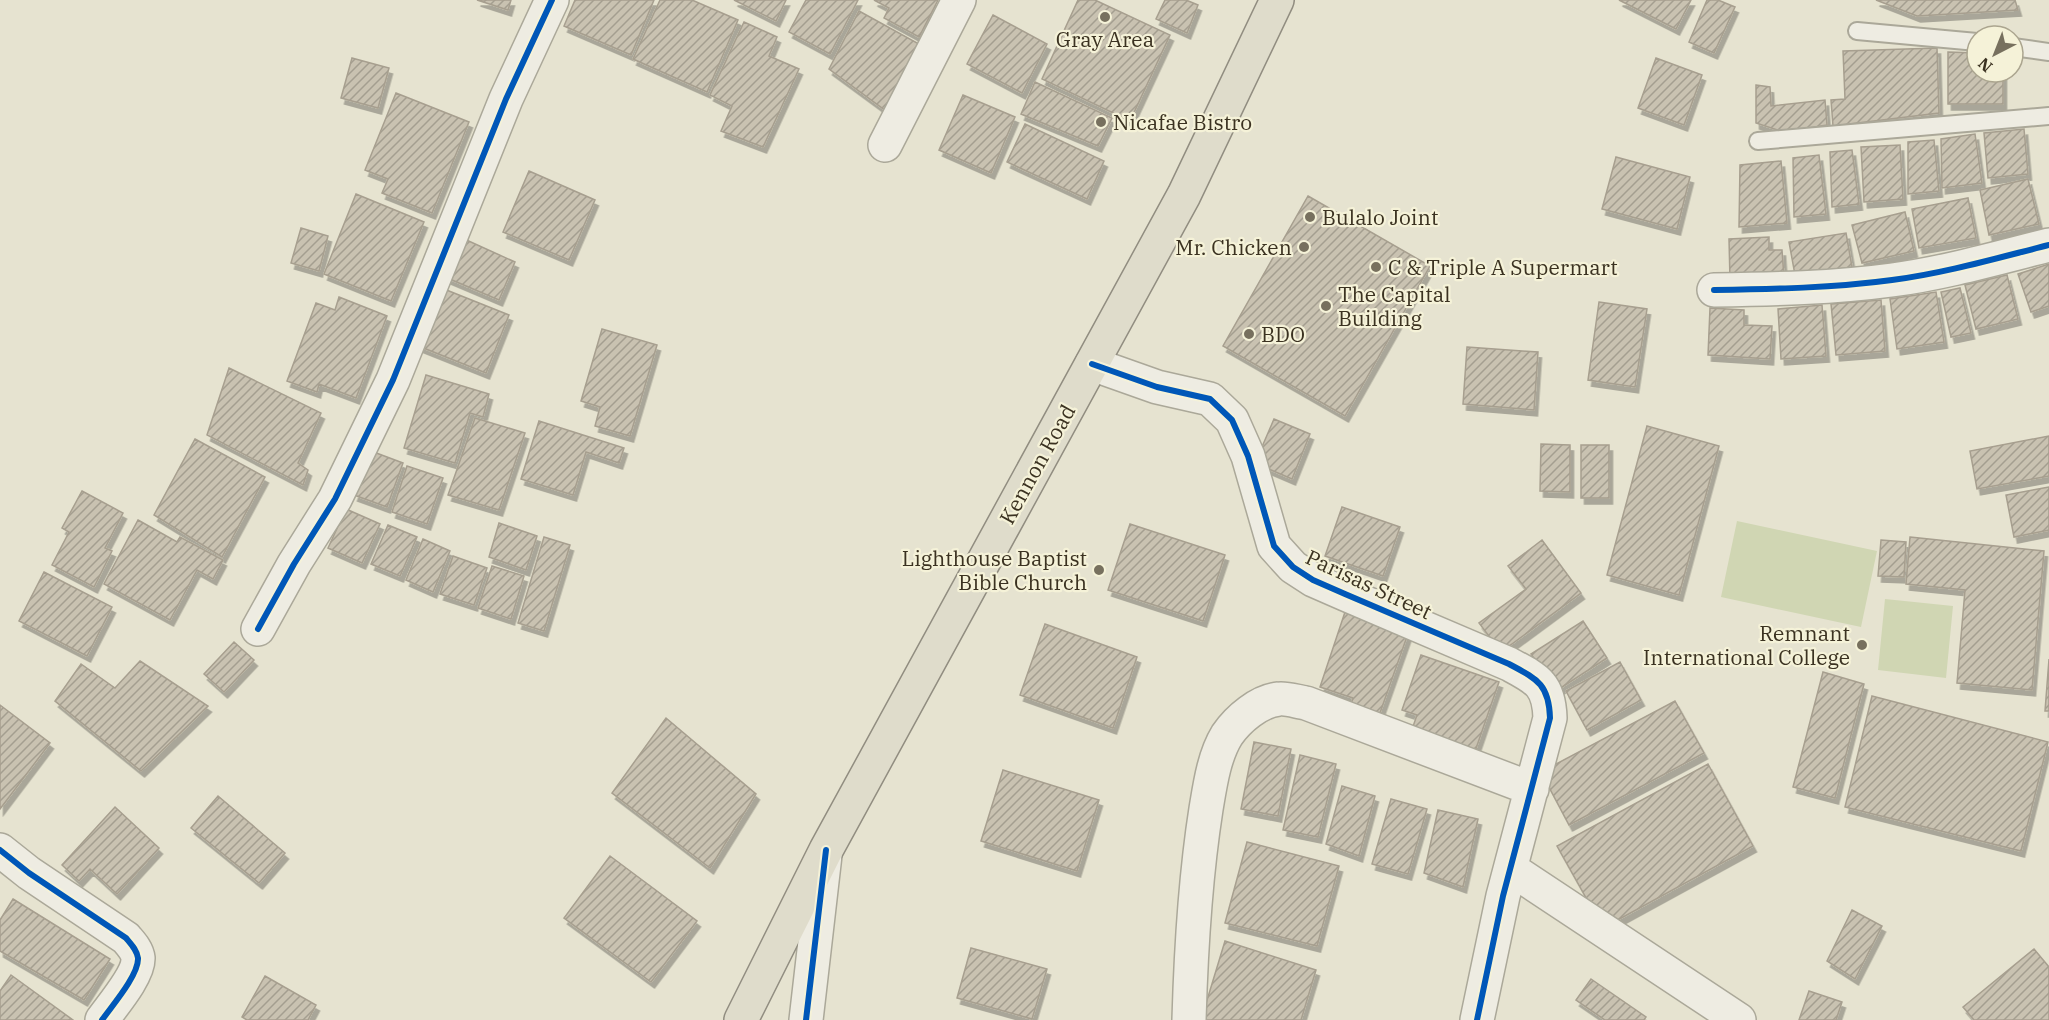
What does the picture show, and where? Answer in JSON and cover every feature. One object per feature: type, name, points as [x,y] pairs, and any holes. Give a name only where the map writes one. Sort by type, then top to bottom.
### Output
[{"type":"highway","name":"Kennon Road","points":[[741,1020],[826,850],[1184,195],[1277,0]]},
{"type":"street","points":[[258,629],[294,564],[335,499],[393,380],[506,99],[552,0]]},
{"type":"street","points":[[885,145],[959,0]]},
{"type":"street","points":[[1714,290],[1806,289],[1894,280],[1966,266],[2049,245]]},
{"type":"street","name":"Parisas Street","points":[[1092,364],[1157,387],[1210,399],[1232,420],[1248,456],[1275,546],[1293,567],[1313,580],[1509,664],[1543,685],[1550,718],[1503,896],[1477,1020]]},
{"type":"street","points":[[1189,1020],[1194,907],[1209,791],[1218,755],[1227,735],[1240,720],[1260,705],[1279,699],[1306,703],[1532,789]]},
{"type":"street","points":[[0,850],[29,873],[126,938],[134,948],[138,960],[134,971],[102,1020]]},
{"type":"street","points":[[806,1020],[826,850]]},
{"type":"street","points":[[1511,869],[1739,1020]]},
{"type":"lane","points":[[1857,31],[1965,41]]},
{"type":"lane","points":[[2025,49],[2049,52]]},
{"type":"lane","points":[[1758,141],[2049,116]]},
{"type":"green space","points":[[1737,521],[1877,551],[1861,627],[1721,597]]},
{"type":"green space","points":[[1885,599],[1953,606],[1946,678],[1878,670]]},
{"type":"building","points":[[477,0],[511,0],[508,10]]},
{"type":"building","points":[[575,0],[654,0],[631,55],[564,26]]},
{"type":"building","points":[[660,0],[692,0],[738,20],[707,92],[633,59]]},
{"type":"building","points":[[734,0],[786,0],[776,21]]},
{"type":"building","points":[[806,0],[858,0],[830,54],[789,32]]},
{"type":"building","points":[[874,0],[938,0],[919,37],[884,18],[889,8]]},
{"type":"building","points":[[1078,0],[1095,0],[1170,35],[1130,121],[1042,79]]},
{"type":"building","points":[[1165,0],[1186,0],[1198,5],[1187,33],[1156,19]]},
{"type":"building","points":[[1619,0],[1691,0],[1676,29]]},
{"type":"building","points":[[1707,0],[1718,0],[1735,7],[1714,53],[1689,42]]},
{"type":"building","points":[[1876,0],[2015,0],[2018,10],[1917,16]]},
{"type":"building","points":[[859,11],[919,44],[889,113],[829,69]]},
{"type":"building","points":[[993,15],[1047,44],[1022,93],[967,64]]},
{"type":"building","points":[[744,22],[777,37],[769,56],[799,69],[763,147],[721,131],[732,106],[710,95]]},
{"type":"building","points":[[1937,48],[1939,113],[1833,126],[1831,100],[1845,99],[1843,51]]},
{"type":"building","points":[[1948,52],[1965,53],[1965,84],[2003,84],[2003,104],[1948,104]]},
{"type":"building","points":[[352,58],[389,68],[378,108],[341,98]]},
{"type":"building","points":[[1656,58],[1702,75],[1684,125],[1638,108]]},
{"type":"building","points":[[1035,82],[1112,118],[1098,146],[1021,114]]},
{"type":"building","points":[[1756,85],[1770,87],[1771,106],[1825,100],[1827,125],[1784,132],[1756,123]]},
{"type":"building","points":[[396,93],[469,122],[432,213],[382,193],[388,179],[365,170]]},
{"type":"building","points":[[963,95],[1015,117],[991,173],[939,150]]},
{"type":"building","points":[[1025,124],[1104,161],[1087,199],[1007,162]]},
{"type":"building","points":[[2024,129],[2028,174],[1988,178],[1984,133]]},
{"type":"building","points":[[1975,134],[1982,183],[1942,188],[1941,139]]},
{"type":"building","points":[[1934,140],[1939,191],[1908,194],[1908,142]]},
{"type":"building","points":[[1900,145],[1903,199],[1864,202],[1861,147]]},
{"type":"building","points":[[1852,150],[1859,204],[1832,207],[1830,152]]},
{"type":"building","points":[[1819,155],[1826,214],[1794,217],[1793,158]]},
{"type":"building","points":[[1616,157],[1690,177],[1677,229],[1602,209]]},
{"type":"building","points":[[1781,161],[1787,223],[1739,227],[1740,165]]},
{"type":"building","points":[[529,171],[595,200],[569,260],[503,232]]},
{"type":"building","points":[[2028,179],[2039,224],[1989,235],[1980,190]]},
{"type":"building","points":[[356,194],[424,222],[391,301],[324,274]]},
{"type":"building","name":"The Capital Building","points":[[1308,196],[1430,266],[1345,416],[1223,346]]},
{"type":"building","points":[[1968,198],[1976,238],[1919,248],[1912,209]]},
{"type":"building","points":[[1905,212],[1914,251],[1862,263],[1852,225]]},
{"type":"building","points":[[301,228],[328,236],[319,271],[291,263]]},
{"type":"building","points":[[1846,233],[1852,267],[1795,275],[1789,242]]},
{"type":"building","points":[[1769,237],[1769,250],[1782,250],[1784,278],[1730,280],[1729,239]]},
{"type":"building","points":[[462,238],[515,262],[499,300],[445,277]]},
{"type":"building","points":[[2049,264],[2049,306],[2031,312],[2018,274]]},
{"type":"building","points":[[2007,275],[2018,319],[1976,329],[1965,285]]},
{"type":"building","points":[[439,287],[509,315],[486,373],[416,345]]},
{"type":"building","points":[[1960,288],[1971,333],[1951,337],[1941,292]]},
{"type":"building","points":[[1936,292],[1944,342],[1897,349],[1890,299]]},
{"type":"building","points":[[339,297],[387,316],[356,398],[319,384],[317,392],[287,381],[316,303],[335,310]]},
{"type":"building","points":[[1881,300],[1885,351],[1836,355],[1831,304]]},
{"type":"building","points":[[1599,302],[1647,309],[1635,387],[1588,380]]},
{"type":"building","points":[[1822,305],[1826,356],[1781,359],[1778,309]]},
{"type":"building","points":[[1710,308],[1744,310],[1744,325],[1772,326],[1770,359],[1708,355]]},
{"type":"building","points":[[602,329],[657,345],[630,436],[595,426],[600,407],[581,401]]},
{"type":"building","points":[[1467,347],[1538,352],[1534,410],[1463,404]]},
{"type":"building","points":[[229,368],[321,413],[298,463],[308,470],[303,485],[207,435]]},
{"type":"building","points":[[426,375],[489,394],[483,417],[470,413],[455,463],[404,448]]},
{"type":"building","points":[[475,418],[525,433],[499,510],[448,495]]},
{"type":"building","points":[[1274,419],[1310,434],[1292,479],[1255,463]]},
{"type":"building","points":[[539,421],[624,448],[619,463],[586,452],[573,495],[521,479]]},
{"type":"building","points":[[1647,426],[1719,446],[1679,595],[1607,575]]},
{"type":"building","points":[[2049,436],[2049,476],[1977,489],[1970,451]]},
{"type":"building","points":[[195,439],[265,477],[222,557],[154,515]]},
{"type":"building","points":[[1541,444],[1570,445],[1570,492],[1540,491]]},
{"type":"building","points":[[1581,445],[1609,445],[1609,498],[1581,498]]},
{"type":"building","points":[[371,451],[403,463],[387,507],[354,495]]},
{"type":"building","points":[[407,466],[443,478],[427,524],[392,512]]},
{"type":"building","points":[[2049,487],[2049,530],[2014,537],[2006,495]]},
{"type":"building","points":[[82,491],[123,513],[105,548],[112,551],[94,587],[52,565],[69,532],[62,528]]},
{"type":"building","points":[[1342,507],[1400,527],[1383,576],[1325,556]]},
{"type":"building","points":[[346,509],[380,524],[362,563],[328,548]]},
{"type":"building","points":[[138,520],[177,542],[180,537],[223,560],[213,579],[197,570],[170,620],[104,584]]},
{"type":"building","points":[[499,523],[537,536],[526,570],[489,557]]},
{"type":"building","points":[[1130,524],[1225,555],[1203,621],[1108,590]]},
{"type":"building","points":[[388,525],[417,537],[400,576],[371,564]]},
{"type":"building","points":[[544,537],[570,545],[544,631],[518,623]]},
{"type":"building","points":[[1910,537],[2044,551],[2032,690],[1957,683],[1965,590],[1906,584]]},
{"type":"building","points":[[423,539],[450,551],[433,592],[406,580]]},
{"type":"building","points":[[1542,540],[1581,593],[1501,652],[1479,623],[1526,589],[1508,566]]},
{"type":"building","points":[[1881,540],[1906,542],[1904,577],[1878,576]]},
{"type":"building","points":[[453,556],[487,568],[474,605],[440,594]]},
{"type":"building","points":[[492,566],[524,576],[511,619],[478,608]]},
{"type":"building","points":[[44,572],[112,607],[87,656],[19,621]]},
{"type":"building","points":[[1347,606],[1410,628],[1376,724],[1348,714],[1353,698],[1320,687]]},
{"type":"building","points":[[1583,621],[1607,658],[1556,691],[1531,654]]},
{"type":"building","points":[[1045,624],[1137,657],[1113,728],[1020,695]]},
{"type":"building","points":[[234,642],[254,660],[224,692],[204,674]]},
{"type":"building","points":[[1421,655],[1499,682],[1472,760],[1409,738],[1417,715],[1402,710]]},
{"type":"building","points":[[2049,659],[2049,711],[2045,711]]},
{"type":"building","points":[[140,661],[208,706],[141,771],[55,701],[81,664],[115,688]]},
{"type":"building","points":[[1620,662],[1641,700],[1587,730],[1566,691]]},
{"type":"building","points":[[1823,672],[1864,684],[1835,798],[1793,787]]},
{"type":"building","points":[[1872,696],[2048,742],[2021,851],[1845,807]]},
{"type":"building","points":[[1675,701],[1704,753],[1569,825],[1541,772]]},
{"type":"building","points":[[0,705],[50,743],[0,809]]},
{"type":"building","points":[[666,718],[756,794],[710,868],[612,793]]},
{"type":"building","points":[[1254,742],[1291,749],[1278,816],[1241,809]]},
{"type":"building","points":[[1300,755],[1336,764],[1318,837],[1283,830]]},
{"type":"building","points":[[1708,764],[1753,846],[1603,928],[1557,846]]},
{"type":"building","points":[[1003,770],[1099,800],[1077,871],[981,841]]},
{"type":"building","points":[[1342,786],[1375,796],[1359,856],[1326,844]]},
{"type":"building","points":[[218,796],[285,853],[259,883],[191,828]]},
{"type":"building","points":[[1391,799],[1427,809],[1408,874],[1372,864]]},
{"type":"building","points":[[115,807],[159,848],[117,894],[90,869],[79,881],[62,865]]},
{"type":"building","points":[[1438,810],[1478,819],[1463,887],[1424,873]]},
{"type":"building","points":[[1247,842],[1339,866],[1317,946],[1225,923]]},
{"type":"building","points":[[610,856],[697,921],[651,982],[564,918]]},
{"type":"building","points":[[13,899],[110,959],[84,1000],[0,951],[0,920]]},
{"type":"building","points":[[1852,910],[1882,926],[1855,979],[1827,961]]},
{"type":"building","points":[[1225,941],[1316,970],[1301,1020],[1201,1020]]},
{"type":"building","points":[[971,948],[1047,969],[1032,1019],[957,998]]},
{"type":"building","points":[[2034,949],[2049,967],[2049,1020],[1974,1020],[1963,1007]]},
{"type":"building","points":[[11,975],[73,1020],[0,1020],[0,991]]},
{"type":"building","points":[[265,976],[316,1005],[308,1020],[247,1020],[242,1017]]},
{"type":"building","points":[[1591,979],[1646,1017],[1644,1020],[1605,1020],[1576,1000]]},
{"type":"building","points":[[1809,991],[1842,1002],[1836,1020],[1799,1020]]},
{"type":"cycle path","points":[[258,629],[294,564],[335,499],[393,380],[506,99],[552,0]]},
{"type":"cycle path","points":[[1714,290],[1781,289],[1870,283],[1951,269],[2049,245]]},
{"type":"cycle path","points":[[1092,364],[1157,387],[1210,399],[1232,420],[1248,456],[1274,546],[1293,567],[1313,580],[1509,664],[1534,679],[1544,690],[1550,718],[1503,896],[1477,1020]]},
{"type":"cycle path","points":[[0,850],[29,873],[126,938],[135,950],[138,958],[134,973],[102,1020]]},
{"type":"cycle path","points":[[806,1020],[826,850]]},
{"type":"place","name":"Gray Area","points":[[1105,17]]},
{"type":"place","name":"Nicafae Bistro","points":[[1101,122]]},
{"type":"place","name":"Bulalo Joint","points":[[1310,217]]},
{"type":"place","name":"Mr. Chicken","points":[[1304,247]]},
{"type":"place","name":"C & Triple A Supermart","points":[[1376,267]]},
{"type":"place","name":"The Capital Building","points":[[1326,306]]},
{"type":"place","name":"BDO","points":[[1249,334]]},
{"type":"place","name":"Lighthouse Baptist Bible Church","points":[[1099,570]]},
{"type":"place","name":"Remnant International College","points":[[1862,645]]}]
